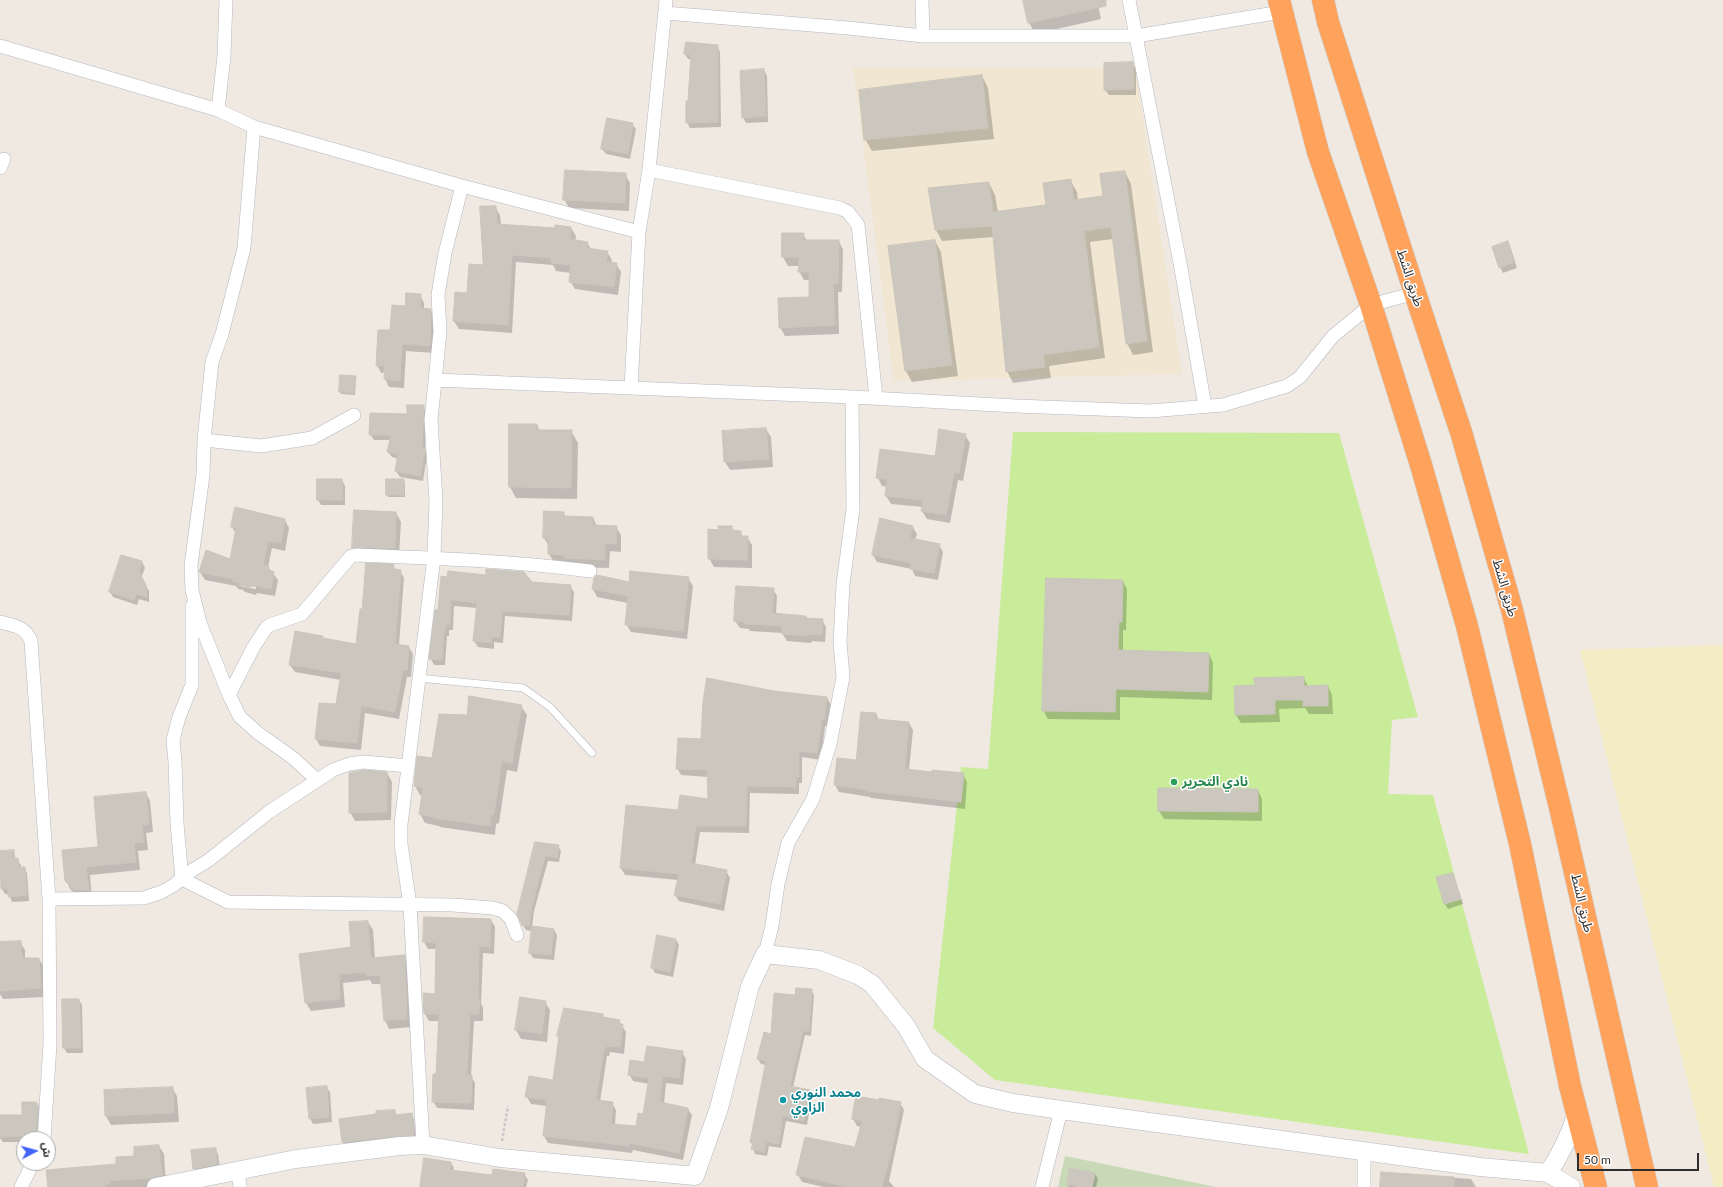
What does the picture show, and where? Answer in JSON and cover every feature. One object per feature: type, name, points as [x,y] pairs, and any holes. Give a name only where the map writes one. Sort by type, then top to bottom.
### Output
[{"type":"highway","name":"طريق الشط","points":[[1323,0],[1328,22],[1414,293],[1461,432],[1512,610],[1562,816],[1647,1187]]},
{"type":"highway","points":[[1280,6],[1318,152],[1371,305],[1421,465],[1467,626],[1520,844],[1568,1078],[1596,1187]]},
{"type":"street","points":[[218,110],[224,56],[226,0]]},
{"type":"street","points":[[922,0],[923,36]]},
{"type":"street","points":[[1129,0],[1180,263],[1204,406]]},
{"type":"street","points":[[632,388],[639,232],[649,170],[665,6],[923,36],[1136,36],[1280,6]]},
{"type":"street","points":[[0,46],[218,110],[254,126],[462,186],[639,232]]},
{"type":"street","points":[[182,879],[177,824],[173,740],[179,717],[192,685],[191,565],[203,475],[204,440],[212,362],[222,334],[244,248],[254,126]]},
{"type":"street","points":[[649,170],[840,208],[848,212],[858,225],[876,398]]},
{"type":"street","points":[[422,1145],[410,905],[401,844],[400,824],[434,557],[436,501],[431,420],[440,332],[438,295],[445,253],[462,186]]},
{"type":"street","points":[[435,380],[1150,411],[1223,405],[1287,386],[1300,377],[1333,336],[1371,305],[1414,293]]},
{"type":"street","points":[[156,1187],[239,1179],[296,1159],[400,1146],[422,1145],[500,1158],[694,1181],[719,1108],[750,986],[765,954],[772,926],[778,884],[788,843],[813,799],[830,744],[843,677],[840,642],[843,584],[853,509],[852,397]]},
{"type":"street","points":[[204,440],[261,446],[312,438],[354,415]]},
{"type":"street","points":[[229,695],[252,648],[266,628],[270,625],[302,614],[351,556],[434,557],[518,562],[590,571]]},
{"type":"street","points":[[192,590],[200,623],[229,695],[240,717],[258,733],[293,758],[317,780]]},
{"type":"street","points":[[0,622],[20,627],[29,634],[31,641],[49,899],[50,1044],[45,1131]]},
{"type":"street","points":[[49,899],[144,898],[162,892],[209,860],[269,812],[333,770],[349,764],[364,762],[408,766]]},
{"type":"street","points":[[182,879],[228,902],[477,906],[503,911],[511,919],[517,935]]},
{"type":"street","points":[[765,954],[819,960],[858,975],[872,984],[906,1026],[926,1059],[975,1094],[1013,1103],[1364,1152],[1480,1167],[1548,1173],[1571,1187]]},
{"type":"street","points":[[1042,1187],[1061,1110]]},
{"type":"street","points":[[1548,1173],[1561,1155],[1577,1113]]},
{"type":"street","points":[[1364,1152],[1364,1187]]},
{"type":"street","points":[[20,1187],[29,1171]]},
{"type":"lane","points":[[418,678],[523,688],[550,706],[592,753]]},
{"type":"path","points":[[500,1158],[508,1106]]},
{"type":"shaded area","points":[[1135,67],[1182,374],[894,381],[853,68]]},
{"type":"sand","points":[[1723,645],[1723,1187],[1714,1187],[1580,650]]},
{"type":"green space","name":"نادي التحرير","points":[[1013,432],[1339,433],[1418,717],[1392,720],[1388,794],[1433,795],[1529,1154],[995,1080],[933,1028],[961,767],[988,769]]},
{"type":"green space","points":[[1065,1156],[1216,1187],[1058,1187]]},
{"type":"building","points":[[1023,0],[1106,0],[1106,6],[1028,23]]},
{"type":"building","points":[[686,42],[718,45],[718,122],[686,123],[686,101],[688,101],[691,55],[684,54]]},
{"type":"building","points":[[1133,62],[1134,89],[1104,90],[1104,63]]},
{"type":"building","points":[[764,69],[766,116],[742,118],[740,71]]},
{"type":"building","points":[[982,75],[988,128],[864,140],[859,90]]},
{"type":"building","points":[[607,118],[633,123],[628,154],[601,149]]},
{"type":"building","points":[[565,170],[626,173],[625,203],[563,200]]},
{"type":"building","points":[[1125,171],[1147,341],[1126,344],[1111,227],[1084,231],[1099,347],[1043,355],[1045,367],[1006,372],[992,226],[935,230],[928,188],[989,182],[993,212],[1046,205],[1043,183],[1071,179],[1074,200],[1103,196],[1100,174]]},
{"type":"building","points":[[480,206],[496,206],[497,224],[555,228],[555,225],[571,227],[570,239],[588,242],[587,248],[608,251],[606,262],[617,263],[614,287],[569,282],[571,265],[551,263],[551,258],[512,255],[508,325],[453,321],[455,292],[467,293],[469,264],[483,265]]},
{"type":"building","points":[[782,233],[804,233],[803,240],[839,240],[838,284],[833,284],[835,325],[779,328],[778,298],[809,297],[809,272],[798,272],[799,258],[782,257]]},
{"type":"building","points":[[935,240],[952,365],[905,371],[888,246]]},
{"type":"building","points":[[1508,241],[1515,262],[1499,268],[1492,247]]},
{"type":"building","points":[[406,293],[421,294],[420,308],[431,309],[430,346],[402,344],[400,381],[384,379],[385,365],[376,366],[378,330],[390,330],[392,305],[405,306]]},
{"type":"building","points":[[340,375],[356,376],[354,393],[339,392]]},
{"type":"building","points":[[407,405],[424,405],[422,448],[425,448],[425,450],[420,476],[395,471],[398,454],[387,452],[391,435],[369,435],[370,413],[407,414]]},
{"type":"building","points":[[509,424],[537,424],[537,430],[572,430],[571,488],[509,487]]},
{"type":"building","points":[[766,428],[769,459],[724,462],[722,431]]},
{"type":"building","points":[[939,429],[966,434],[959,473],[954,473],[946,515],[921,511],[923,500],[885,496],[887,479],[876,478],[880,449],[935,456]]},
{"type":"building","points":[[317,479],[342,479],[343,500],[317,500]]},
{"type":"building","points":[[386,479],[404,479],[404,495],[386,495]]},
{"type":"building","points":[[235,507],[285,519],[281,543],[268,541],[263,565],[269,566],[268,570],[274,572],[271,589],[253,585],[251,587],[239,585],[240,583],[232,581],[233,579],[199,572],[206,550],[230,559],[236,528],[231,527]]},
{"type":"building","points":[[354,510],[396,512],[395,548],[352,548]]},
{"type":"building","points":[[544,511],[564,512],[564,516],[593,517],[593,525],[617,526],[616,544],[605,543],[605,560],[565,558],[565,555],[548,554],[548,539],[543,538]]},
{"type":"building","points":[[880,518],[913,526],[910,538],[940,544],[934,573],[910,569],[911,563],[872,555]]},
{"type":"building","points":[[718,526],[732,526],[732,530],[741,531],[741,536],[748,536],[747,560],[708,559],[708,529],[719,530]]},
{"type":"building","points":[[121,555],[142,561],[139,572],[146,585],[147,597],[136,594],[134,600],[109,592]]},
{"type":"building","points":[[366,563],[394,564],[393,569],[401,570],[395,644],[409,646],[407,670],[403,670],[395,712],[361,706],[357,743],[315,739],[319,703],[336,704],[341,673],[289,665],[295,631],[356,644],[360,609],[362,609]]},
{"type":"building","points":[[486,569],[524,572],[532,582],[571,585],[569,615],[502,611],[500,637],[491,637],[491,643],[473,641],[477,603],[451,600],[450,624],[446,624],[446,630],[444,630],[442,660],[429,659],[435,610],[438,610],[441,576],[447,577],[448,571],[486,575]]},
{"type":"building","points":[[630,571],[689,577],[683,631],[625,625],[628,596],[592,589],[594,578],[597,575],[629,582]]},
{"type":"building","points":[[1046,578],[1123,580],[1122,622],[1119,622],[1118,650],[1209,653],[1208,692],[1116,689],[1115,712],[1042,711]]},
{"type":"building","points":[[736,586],[774,588],[772,613],[823,619],[822,635],[808,634],[808,636],[782,634],[782,626],[745,624],[745,622],[734,621]]},
{"type":"building","points":[[1304,677],[1304,686],[1328,685],[1328,706],[1303,706],[1303,700],[1275,700],[1275,714],[1235,715],[1234,686],[1255,685],[1254,678]]},
{"type":"building","points":[[707,678],[774,691],[827,697],[817,753],[799,751],[799,777],[796,777],[796,787],[747,786],[746,826],[696,826],[691,863],[727,870],[720,904],[674,895],[679,874],[620,868],[626,805],[678,810],[680,795],[708,799],[707,770],[676,769],[678,738],[701,739],[703,702]]},
{"type":"building","points":[[469,696],[522,705],[512,763],[502,761],[494,814],[491,815],[490,826],[433,818],[434,817],[419,814],[423,788],[414,786],[417,756],[432,758],[439,714],[467,715]]},
{"type":"building","points":[[861,712],[876,713],[876,719],[909,722],[905,769],[964,773],[961,802],[866,791],[834,785],[837,758],[856,760]]},
{"type":"building","points":[[364,770],[387,772],[387,812],[349,813],[349,773]]},
{"type":"building","points":[[1158,788],[1258,789],[1258,812],[1158,811]]},
{"type":"building","points":[[146,792],[149,824],[142,825],[144,842],[134,843],[136,862],[86,867],[89,890],[74,890],[65,881],[62,850],[98,847],[94,797]]},
{"type":"building","points":[[535,842],[559,845],[557,858],[545,856],[532,906],[529,926],[522,925],[517,914]]},
{"type":"building","points":[[14,850],[14,859],[18,858],[19,867],[25,867],[27,895],[8,897],[8,889],[1,889],[0,851]]},
{"type":"building","points":[[1453,873],[1461,899],[1444,904],[1436,877]]},
{"type":"building","points":[[424,917],[491,919],[490,947],[479,946],[479,1014],[470,1014],[467,1075],[472,1075],[471,1103],[432,1102],[433,1074],[436,1074],[439,1014],[424,1014],[423,993],[435,994],[436,943],[423,942]]},
{"type":"building","points":[[368,921],[371,958],[405,955],[407,1019],[384,1021],[380,975],[366,976],[366,972],[339,974],[340,999],[305,1003],[299,954],[351,947],[349,922]]},
{"type":"building","points":[[532,926],[554,929],[551,955],[529,953]]},
{"type":"building","points":[[657,935],[676,939],[670,972],[651,968]]},
{"type":"building","points":[[21,941],[22,958],[39,958],[41,988],[0,991],[0,942]]},
{"type":"building","points":[[796,988],[812,989],[809,1031],[803,1031],[790,1086],[810,1090],[804,1121],[783,1116],[779,1144],[766,1142],[764,1152],[751,1149],[753,1143],[750,1142],[766,1061],[757,1059],[764,1032],[771,1034],[774,993],[795,995]]},
{"type":"building","points":[[520,997],[546,1001],[542,1034],[515,1030]]},
{"type":"building","points":[[62,999],[79,999],[81,1048],[63,1048]]},
{"type":"building","points":[[564,1008],[603,1014],[603,1017],[620,1020],[619,1024],[623,1024],[620,1047],[606,1046],[606,1049],[604,1049],[596,1100],[613,1102],[611,1124],[636,1126],[638,1113],[643,1114],[649,1078],[628,1075],[630,1060],[644,1062],[647,1046],[683,1051],[679,1078],[663,1076],[660,1102],[688,1108],[679,1153],[629,1143],[629,1146],[543,1136],[547,1100],[525,1097],[529,1076],[553,1080],[559,1036],[557,1036]]},
{"type":"building","points":[[327,1086],[329,1117],[309,1119],[306,1088]]},
{"type":"building","points":[[173,1087],[174,1113],[105,1116],[104,1090]]},
{"type":"building","points":[[856,1096],[901,1102],[892,1149],[882,1187],[848,1187],[796,1175],[805,1137],[855,1147],[862,1121],[852,1119]]},
{"type":"building","points":[[22,1102],[36,1102],[38,1104],[36,1131],[16,1131],[16,1137],[0,1137],[0,1115],[22,1115]]},
{"type":"building","points":[[395,1110],[395,1115],[412,1113],[414,1135],[342,1142],[339,1119],[376,1114],[376,1111]]},
{"type":"building","points":[[159,1145],[162,1175],[152,1178],[109,1181],[110,1184],[106,1184],[106,1187],[48,1187],[46,1171],[116,1164],[116,1157],[134,1156],[134,1147]]},
{"type":"building","points":[[216,1148],[217,1164],[193,1169],[191,1150]]},
{"type":"building","points":[[424,1158],[451,1162],[450,1170],[492,1175],[493,1169],[525,1173],[523,1187],[420,1187]]},
{"type":"building","points":[[1070,1168],[1095,1173],[1092,1187],[1067,1185]]},
{"type":"building","points":[[1381,1172],[1454,1177],[1454,1187],[1380,1187]]},
{"type":"place","name":"نادي التحرير","points":[[1174,782]]},
{"type":"place","name":"محمد النوري الزاوي","points":[[783,1100]]}]
